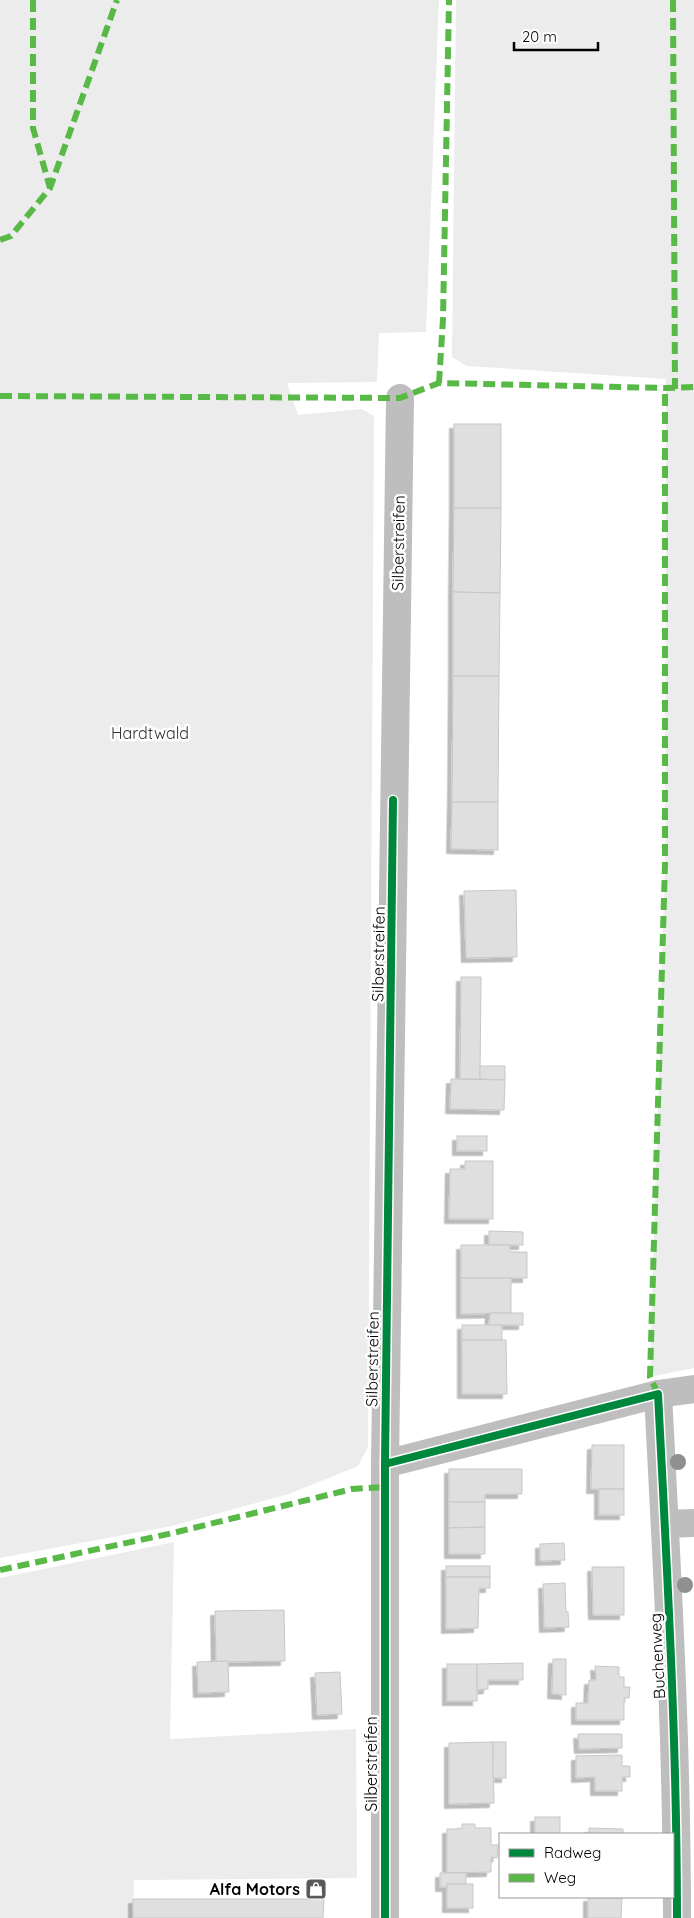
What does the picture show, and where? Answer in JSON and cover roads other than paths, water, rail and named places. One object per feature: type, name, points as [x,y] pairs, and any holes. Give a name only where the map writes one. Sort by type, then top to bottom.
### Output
[{"type":"street","name":"Silberstreifen","points":[[385,1918],[385,1464],[400,398]]},
{"type":"street","points":[[385,1464],[658,1394],[694,1388]]},
{"type":"street","name":"Buchenweg","points":[[658,1394],[665,1524],[684,1740],[677,1807],[677,1918]]},
{"type":"street","points":[[665,1524],[694,1523]]},
{"type":"place","name":"Alfa Motors","points":[[316,1889]]},
{"type":"park label","name":"Hardtwald","points":[[150,733]]}]
